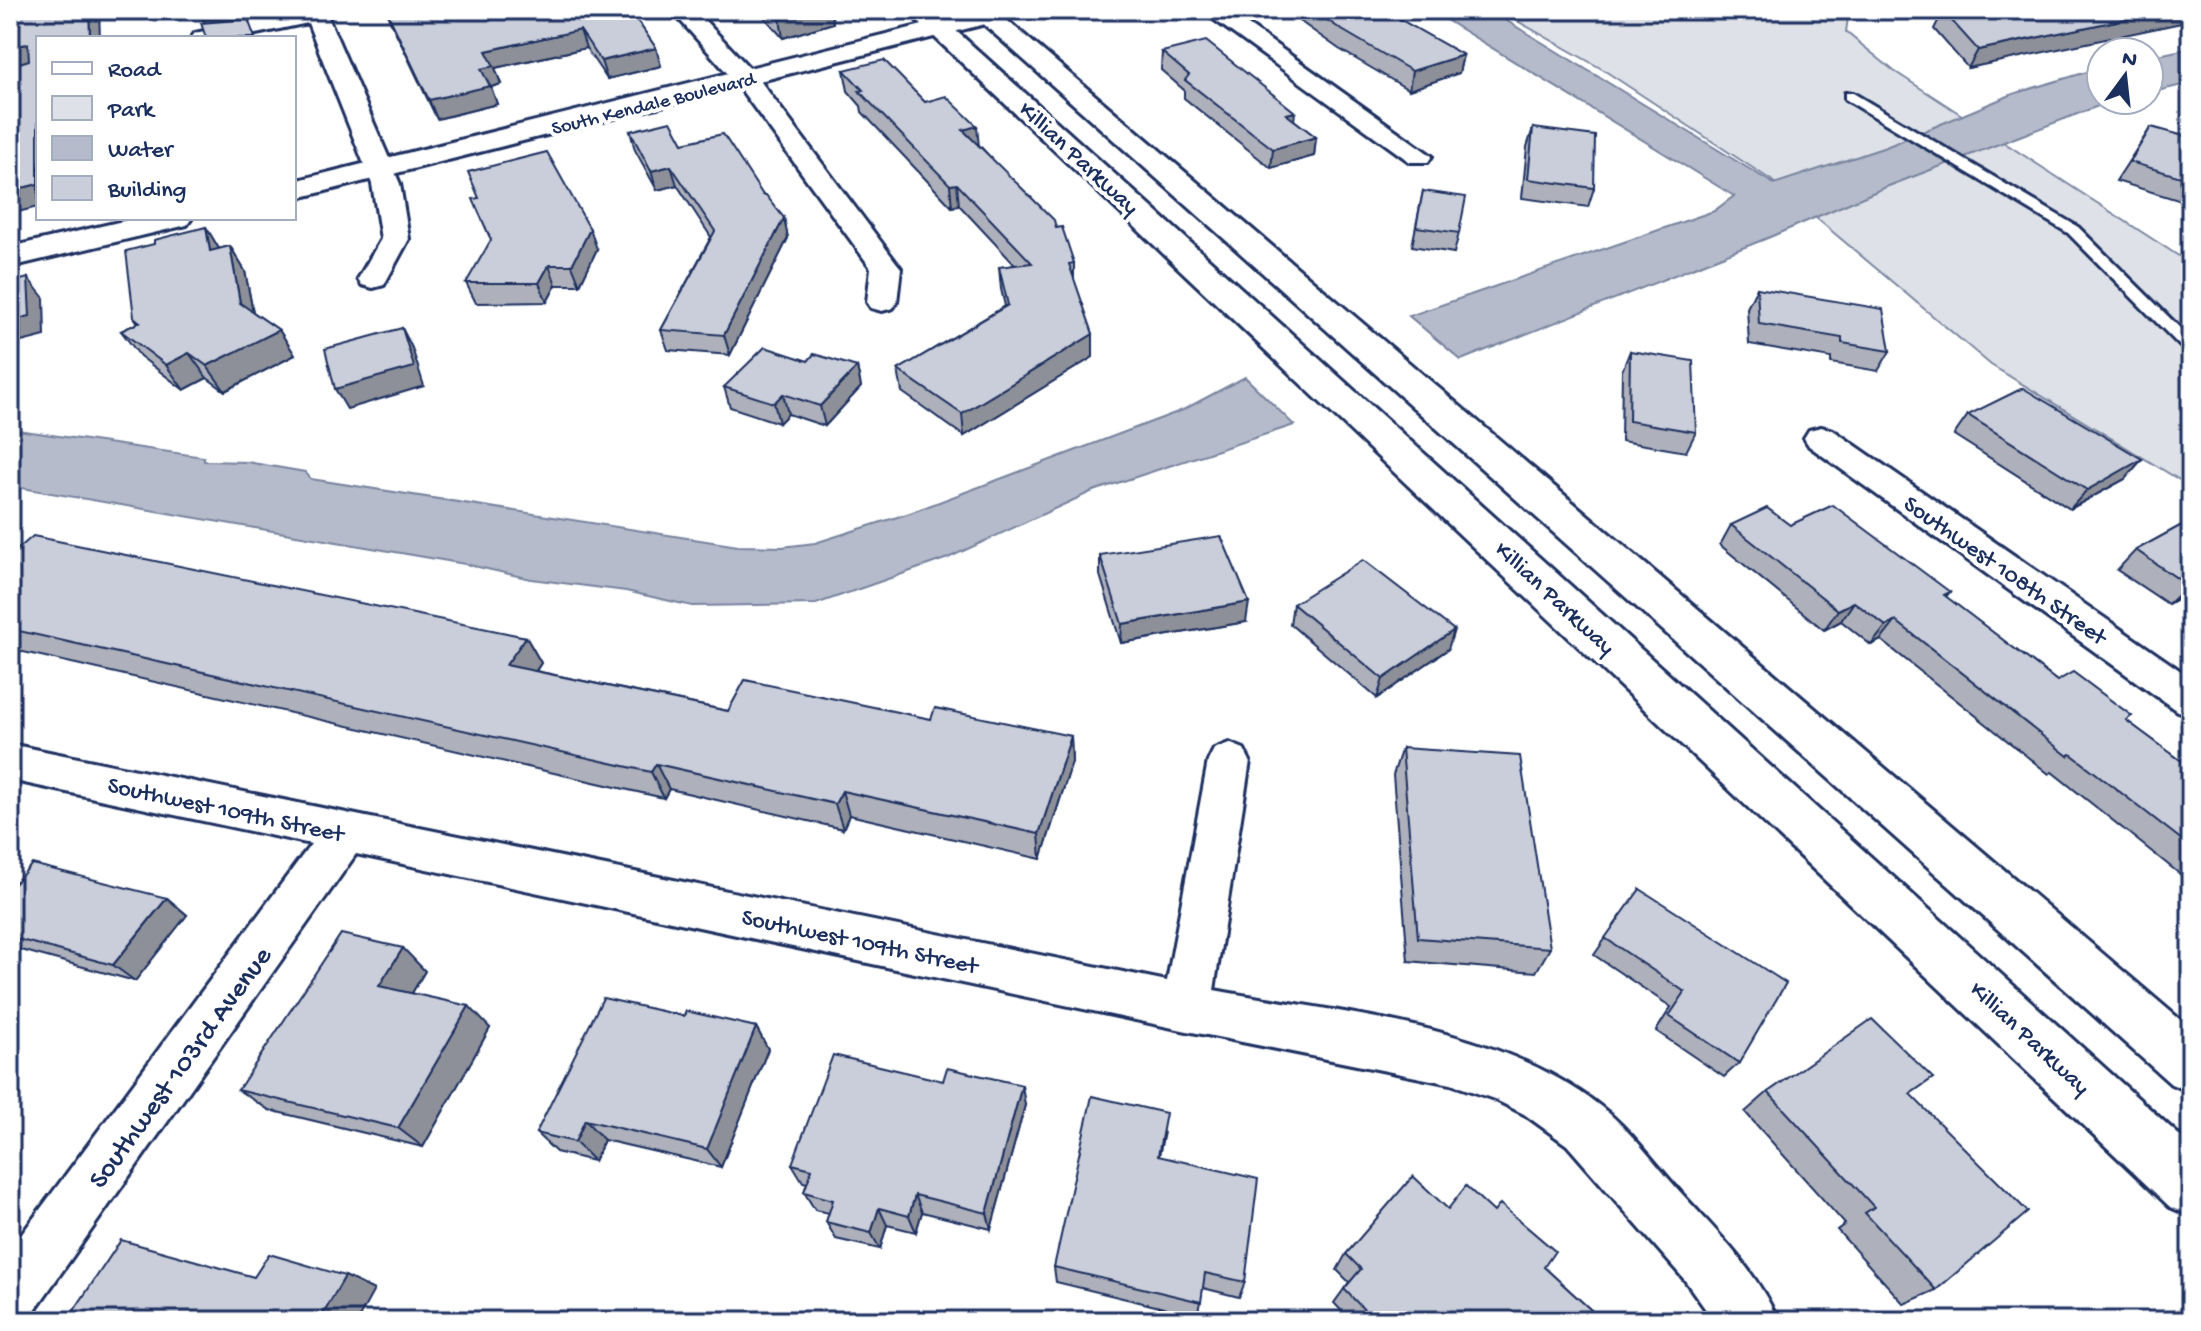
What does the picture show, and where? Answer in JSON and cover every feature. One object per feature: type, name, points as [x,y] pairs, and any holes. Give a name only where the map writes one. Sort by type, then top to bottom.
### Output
[{"type":"main road","name":"South Kendale Boulevard","points":[[296,190],[746,79],[929,20],[993,12]]},
{"type":"main road","name":"Killian Parkway","points":[[993,12],[2191,1065]]},
{"type":"main road","name":"Killian Parkway","points":[[929,20],[2191,1186]]},
{"type":"main road","points":[[10,257],[167,220]]},
{"type":"street","points":[[682,10],[746,79],[886,268],[882,302]]},
{"type":"street","points":[[1212,10],[1419,156]]},
{"type":"street","points":[[212,36],[315,12],[382,169],[395,239],[373,279]]},
{"type":"street","name":"Southwest 108th Street","points":[[1821,438],[2191,700]]},
{"type":"street","points":[[1187,1008],[1229,761]]},
{"type":"street","name":"Southwest 109th Street","points":[[10,762],[1187,1008],[1425,1052],[1506,1078],[1542,1096],[1585,1127],[1704,1259],[1749,1321]]},
{"type":"street","name":"Southwest 103rd Avenue","points":[[10,1297],[345,833]]},
{"type":"lane","points":[[1849,96],[2073,230],[2191,348]]},
{"type":"green space","points":[[1498,10],[1849,10],[1846,32],[1894,71],[2191,264],[2191,487],[1991,365],[1771,180],[1602,69]]},
{"type":"water","points":[[1430,10],[1489,10],[1774,184],[1886,147],[2013,94],[2085,73],[2085,111],[1886,187],[1770,237],[1461,360],[1409,316],[1714,211],[1734,196]]},
{"type":"water","points":[[2191,48],[2191,83],[2165,89],[2165,54]]},
{"type":"water","points":[[1245,377],[1294,425],[1093,491],[948,558],[816,604],[692,606],[626,591],[531,579],[465,564],[10,486],[10,429],[204,457],[204,461],[247,462],[305,472],[311,479],[738,546],[782,547],[815,543],[910,513],[1183,410]]},
{"type":"building","points":[[10,10],[89,10],[90,36],[36,36],[36,184],[10,191],[10,66],[29,60],[28,44],[10,47]]},
{"type":"building","points":[[386,10],[630,10],[656,48],[601,61],[580,30],[486,51],[494,66],[481,69],[490,86],[429,100]]},
{"type":"building","points":[[771,10],[814,10],[780,19]]},
{"type":"building","points":[[1312,10],[1397,10],[1402,13],[1394,16],[1463,55],[1412,71]]},
{"type":"building","points":[[2169,10],[1978,50],[1943,11]]},
{"type":"building","points":[[248,19],[254,36],[205,36],[201,23]]},
{"type":"building","points":[[1206,41],[1295,112],[1286,114],[1316,137],[1273,149],[1185,80],[1189,75],[1162,52]]},
{"type":"building","points":[[884,60],[925,102],[946,96],[977,126],[963,130],[1054,220],[1056,228],[1062,227],[1074,263],[1069,264],[1093,334],[962,414],[898,370],[1008,305],[999,267],[1032,263],[957,184],[950,185],[859,91],[863,90],[844,70]]},
{"type":"building","points":[[671,121],[683,143],[723,134],[763,195],[784,218],[724,335],[661,330],[715,231],[671,166],[651,171],[630,131]]},
{"type":"building","points":[[2151,127],[2191,138],[2191,180],[2130,162]]},
{"type":"building","points":[[1533,128],[1595,136],[1594,188],[1528,179]]},
{"type":"building","points":[[547,152],[590,229],[572,265],[549,265],[539,283],[466,283],[491,240],[473,199],[479,198],[468,172]]},
{"type":"building","points":[[1423,191],[1466,197],[1459,233],[1416,227]]},
{"type":"building","points":[[206,227],[210,251],[230,246],[240,303],[279,330],[207,366],[189,353],[166,365],[121,331],[140,322],[134,317],[126,251],[154,244],[154,240]]},
{"type":"building","points":[[28,278],[30,316],[10,321],[10,283]]},
{"type":"building","points":[[1757,288],[1883,309],[1890,351],[1842,343],[1842,338],[1759,324]]},
{"type":"building","points":[[402,328],[414,367],[335,389],[325,349]]},
{"type":"building","points":[[765,347],[808,361],[814,354],[857,367],[820,406],[783,394],[774,403],[724,387]]},
{"type":"building","points":[[1630,351],[1693,361],[1696,432],[1629,421]]},
{"type":"building","points":[[2023,388],[2142,459],[2087,490],[1968,415]]},
{"type":"building","points":[[1833,505],[1950,592],[1944,595],[2057,681],[2073,672],[2132,716],[2126,720],[2191,768],[2191,847],[2071,754],[2068,756],[1896,621],[1886,626],[1854,602],[1838,610],[1731,525],[1767,508],[1790,525]]},
{"type":"building","points":[[2191,520],[2191,582],[2187,585],[2136,550]]},
{"type":"building","points":[[33,536],[526,637],[506,665],[728,711],[745,680],[931,719],[935,708],[1071,736],[1039,834],[842,791],[835,804],[656,764],[651,772],[10,629],[10,556]]},
{"type":"building","points":[[1221,536],[1249,602],[1122,624],[1100,555]]},
{"type":"building","points":[[1363,560],[1454,630],[1383,679],[1293,604]]},
{"type":"building","points":[[1402,748],[1520,756],[1550,948],[1418,938]]},
{"type":"building","points":[[32,864],[167,898],[113,965],[10,937],[10,884],[13,885]]},
{"type":"building","points":[[1640,889],[1786,983],[1739,1063],[1669,1016],[1685,992],[1605,938]]},
{"type":"building","points":[[341,934],[403,948],[379,986],[469,1006],[398,1128],[238,1090]]},
{"type":"building","points":[[603,998],[684,1016],[686,1011],[756,1027],[707,1149],[585,1120],[575,1142],[536,1133]]},
{"type":"building","points":[[1872,1019],[1933,1078],[1910,1094],[2028,1212],[1936,1290],[1865,1213],[1874,1207],[1768,1092]]},
{"type":"building","points":[[833,1055],[943,1081],[947,1068],[1022,1085],[987,1213],[915,1195],[909,1216],[879,1208],[871,1233],[826,1222],[833,1200],[804,1192],[812,1169],[792,1164]]},
{"type":"building","points":[[1092,1096],[1166,1113],[1158,1156],[1258,1179],[1245,1282],[1205,1273],[1201,1302],[1054,1267]]},
{"type":"building","points":[[1413,1176],[1448,1209],[1466,1186],[1494,1212],[1500,1204],[1555,1251],[1544,1267],[1603,1321],[1375,1321],[1344,1289],[1361,1269],[1346,1254]]},
{"type":"building","points":[[121,1240],[254,1277],[269,1254],[345,1276],[319,1321],[67,1321]]}]
